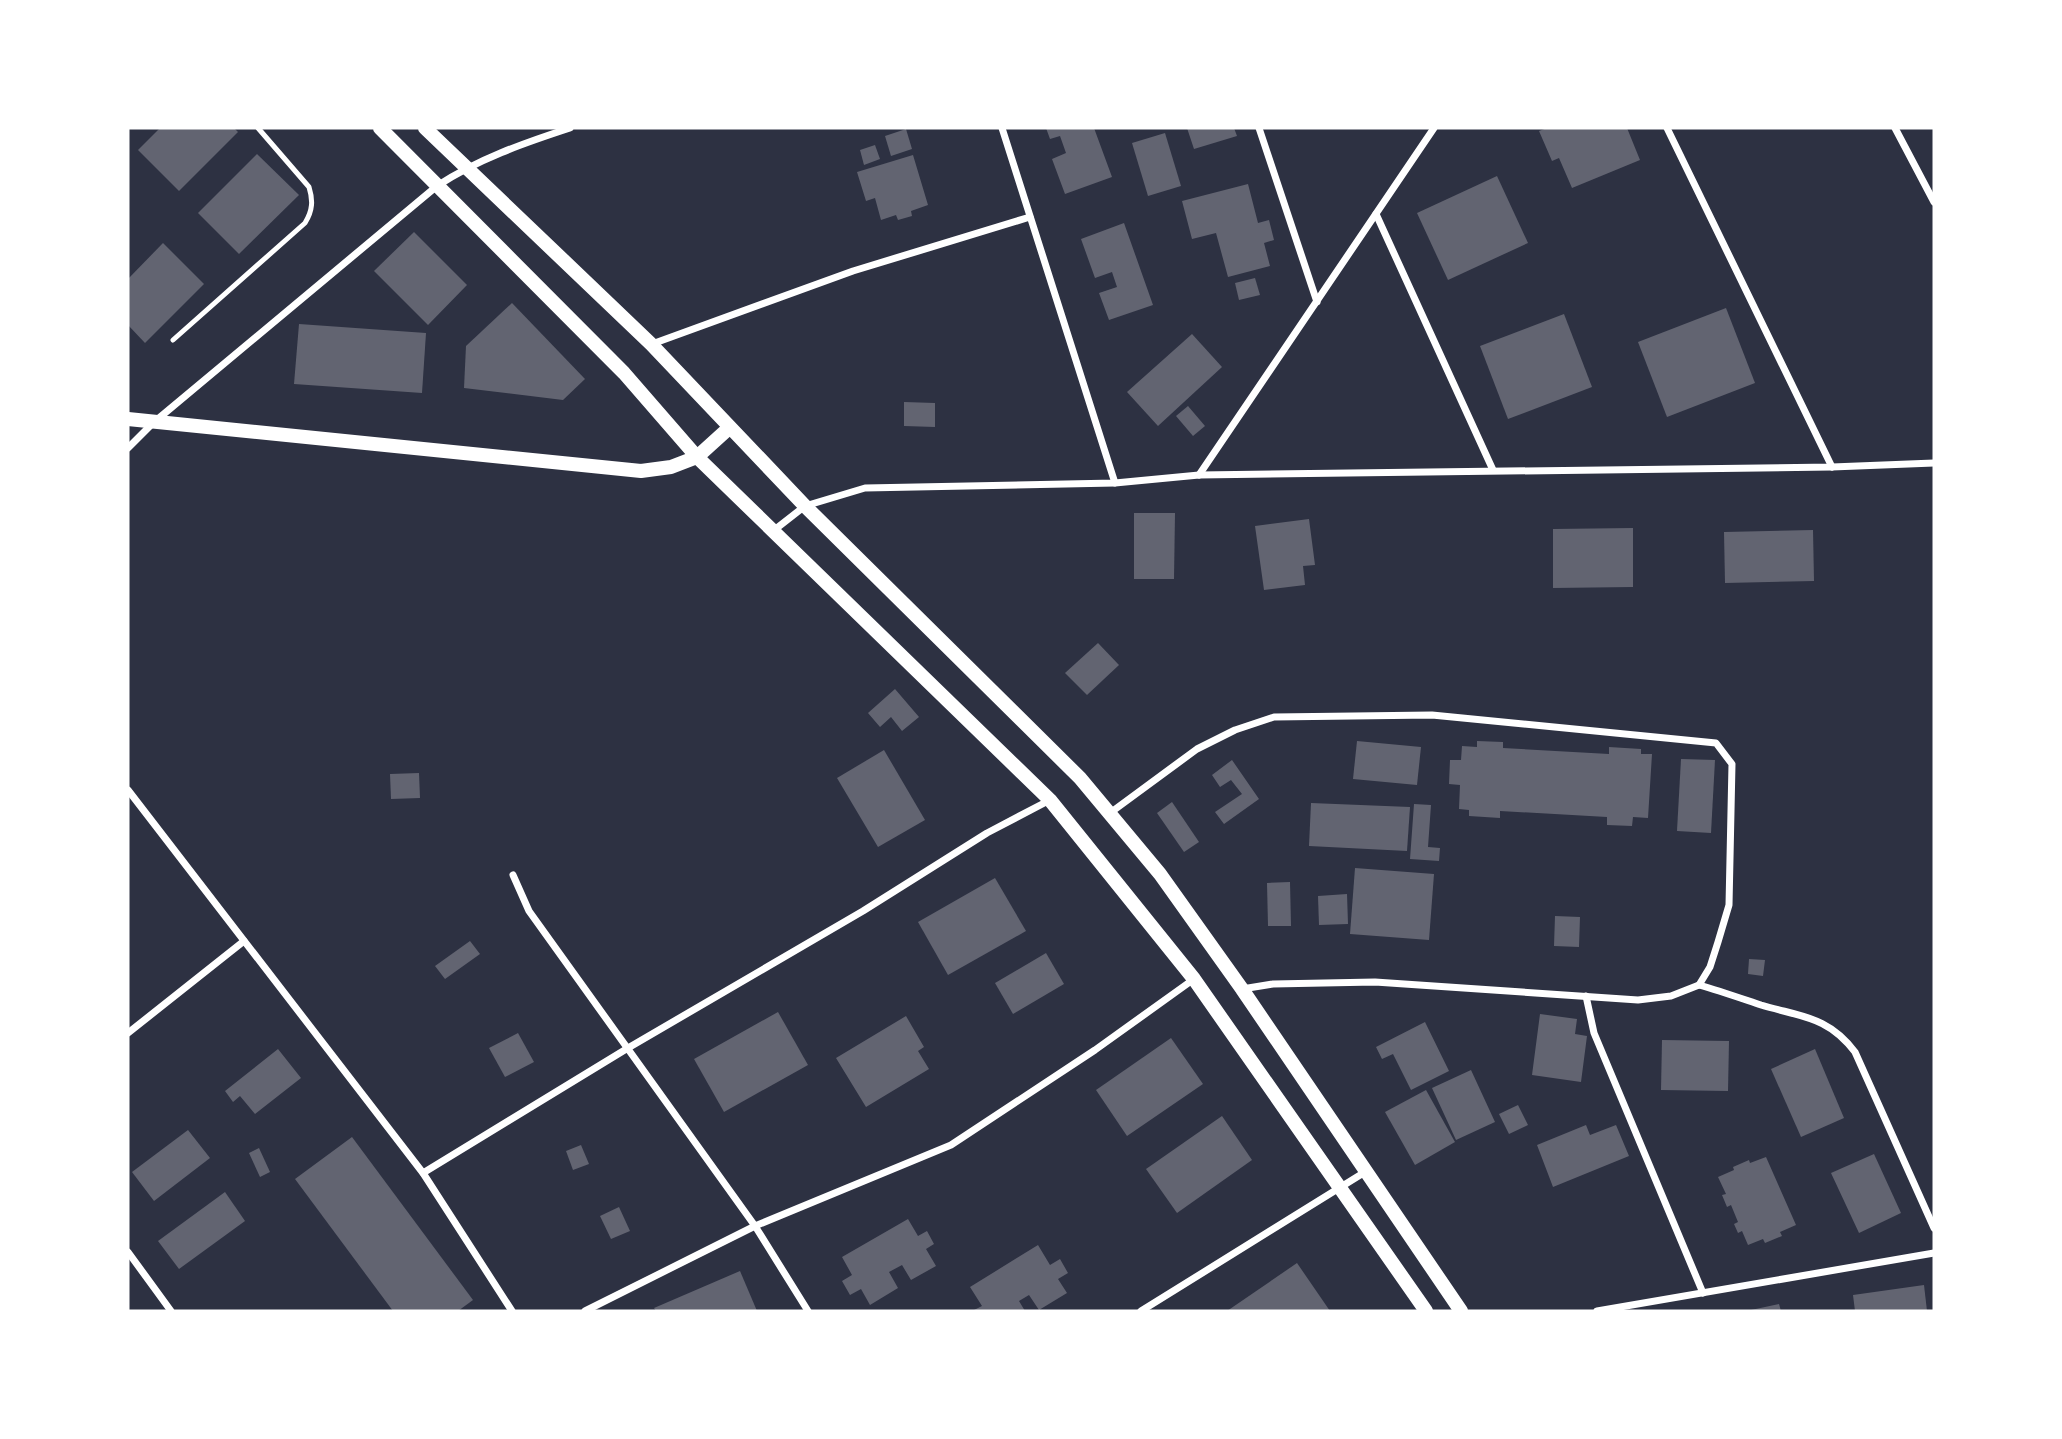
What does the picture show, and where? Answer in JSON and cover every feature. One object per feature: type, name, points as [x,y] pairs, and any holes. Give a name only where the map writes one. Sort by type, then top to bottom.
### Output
[{"type":"main road","points":[[380,128],[624,373],[697,457],[1050,800],[1194,979],[1426,1311]]},
{"type":"main road","points":[[425,128],[651,344],[805,506],[1080,778],[1160,874],[1242,989],[1461,1311]]},
{"type":"main road","points":[[128,419],[642,471],[671,467],[697,457],[729,428]]},
{"type":"street","points":[[128,448],[153,423],[437,186],[464,168],[570,128]]},
{"type":"street","points":[[1002,128],[1115,483]]},
{"type":"street","points":[[1259,128],[1317,302]]},
{"type":"street","points":[[1199,475],[1434,128]]},
{"type":"street","points":[[1667,128],[1832,467]]},
{"type":"street","points":[[1895,128],[1934,202]]},
{"type":"street","points":[[1376,214],[1493,470]]},
{"type":"street","points":[[651,344],[853,271],[1030,217]]},
{"type":"street","points":[[773,531],[805,506],[865,488],[1115,483],[1199,475],[1832,467],[1934,463]]},
{"type":"street","points":[[1109,813],[1197,749],[1235,730],[1275,718],[1432,715],[1716,743],[1732,765],[1729,905],[1710,967],[1699,985],[1671,996],[1638,1000],[1375,982],[1273,984],[1242,989]]},
{"type":"street","points":[[128,790],[424,1173],[512,1311]]},
{"type":"street","points":[[424,1173],[628,1048],[863,911],[987,833],[1050,800]]},
{"type":"street","points":[[513,875],[529,911],[755,1226],[808,1311]]},
{"type":"street","points":[[128,1033],[244,941]]},
{"type":"street","points":[[585,1311],[755,1226],[951,1145],[1095,1050],[1194,979]]},
{"type":"street","points":[[1699,985],[1809,1017],[1831,1027],[1844,1038],[1855,1052],[1934,1228]]},
{"type":"street","points":[[1586,996],[1594,1033],[1703,1293]]},
{"type":"street","points":[[1141,1311],[1365,1172]]},
{"type":"street","points":[[128,1252],[171,1311]]},
{"type":"street","points":[[1597,1311],[1934,1253]]},
{"type":"lane","points":[[173,340],[305,223],[311,214],[309,187],[258,128]]},
{"type":"building","points":[[160,128],[234,128],[238,132],[179,191],[138,150]]},
{"type":"building","points":[[1046,128],[1094,128],[1112,177],[1065,194],[1052,159],[1066,153],[1060,136],[1050,139]]},
{"type":"building","points":[[1187,128],[1234,128],[1237,136],[1194,149]]},
{"type":"building","points":[[1547,128],[1627,128],[1640,160],[1572,188],[1559,158],[1552,161],[1539,131]]},
{"type":"building","points":[[906,129],[912,149],[891,156],[885,136]]},
{"type":"building","points":[[1165,133],[1181,186],[1148,196],[1132,143]]},
{"type":"building","points":[[875,145],[880,159],[864,165],[860,150]]},
{"type":"building","points":[[257,154],[299,195],[239,254],[198,213]]},
{"type":"building","points":[[913,155],[928,205],[911,211],[912,216],[898,220],[896,215],[881,220],[875,198],[866,201],[857,172]]},
{"type":"building","points":[[1497,176],[1528,243],[1448,280],[1417,213]]},
{"type":"building","points":[[1248,184],[1258,223],[1269,220],[1274,240],[1264,243],[1270,266],[1228,277],[1216,233],[1192,239],[1182,201]]},
{"type":"building","points":[[1124,223],[1153,305],[1109,320],[1099,293],[1117,287],[1112,272],[1095,278],[1081,239]]},
{"type":"building","points":[[414,232],[467,285],[428,325],[374,271]]},
{"type":"building","points":[[163,243],[204,284],[145,343],[128,325],[128,279]]},
{"type":"building","points":[[1255,278],[1260,295],[1239,300],[1235,283]]},
{"type":"building","points":[[512,303],[585,379],[563,400],[464,388],[466,346]]},
{"type":"building","points":[[1726,308],[1755,383],[1667,417],[1638,342]]},
{"type":"building","points":[[1564,314],[1592,387],[1508,419],[1480,346]]},
{"type":"building","points":[[299,324],[426,333],[422,393],[294,384]]},
{"type":"building","points":[[1192,334],[1222,367],[1158,426],[1127,392]]},
{"type":"building","points":[[904,402],[935,403],[935,427],[904,426]]},
{"type":"building","points":[[1188,406],[1205,426],[1193,436],[1176,416]]},
{"type":"building","points":[[1134,513],[1175,513],[1174,579],[1134,579]]},
{"type":"building","points":[[1309,519],[1315,565],[1303,566],[1305,585],[1264,590],[1255,526]]},
{"type":"building","points":[[1633,528],[1633,587],[1553,588],[1553,529]]},
{"type":"building","points":[[1813,530],[1814,581],[1725,583],[1724,532]]},
{"type":"building","points":[[1098,643],[1119,665],[1087,695],[1065,673]]},
{"type":"building","points":[[895,689],[919,717],[902,731],[891,717],[880,727],[868,713]]},
{"type":"building","points":[[1357,741],[1421,747],[1417,785],[1353,779]]},
{"type":"building","points":[[1477,741],[1503,742],[1503,748],[1609,754],[1609,747],[1641,749],[1641,754],[1652,754],[1648,818],[1633,817],[1632,826],[1607,825],[1607,817],[1500,811],[1500,818],[1469,816],[1469,810],[1459,809],[1460,785],[1449,784],[1450,760],[1461,760],[1462,746],[1477,747]]},
{"type":"building","points":[[884,750],[925,820],[878,847],[837,778]]},
{"type":"building","points":[[1681,759],[1715,760],[1711,833],[1677,831]]},
{"type":"building","points":[[1232,760],[1259,799],[1224,824],[1215,812],[1242,794],[1231,780],[1220,787],[1212,775]]},
{"type":"building","points":[[419,773],[420,798],[391,799],[390,774]]},
{"type":"building","points":[[1172,802],[1199,842],[1184,852],[1157,813]]},
{"type":"building","points":[[1311,803],[1410,807],[1407,851],[1309,846]]},
{"type":"building","points":[[1414,804],[1431,805],[1428,847],[1440,848],[1439,861],[1410,859]]},
{"type":"building","points":[[1355,868],[1434,874],[1429,940],[1350,934]]},
{"type":"building","points":[[995,878],[1026,931],[948,975],[918,922]]},
{"type":"building","points":[[1290,882],[1291,926],[1268,926],[1267,883]]},
{"type":"building","points":[[1347,894],[1348,924],[1319,925],[1318,896]]},
{"type":"building","points":[[1555,916],[1580,917],[1579,947],[1554,946]]},
{"type":"building","points":[[470,941],[480,954],[445,979],[435,966]]},
{"type":"building","points":[[1046,953],[1064,984],[1013,1014],[995,983]]},
{"type":"building","points":[[1749,959],[1765,960],[1763,976],[1748,974]]},
{"type":"building","points":[[778,1012],[808,1065],[724,1112],[694,1059]]},
{"type":"building","points":[[1540,1014],[1577,1019],[1575,1034],[1587,1036],[1581,1082],[1532,1075]]},
{"type":"building","points":[[906,1016],[924,1047],[918,1051],[929,1069],[866,1107],[836,1058]]},
{"type":"building","points":[[1425,1022],[1449,1071],[1411,1090],[1393,1054],[1382,1059],[1376,1047]]},
{"type":"building","points":[[518,1033],[534,1062],[505,1077],[489,1048]]},
{"type":"building","points":[[1171,1038],[1203,1084],[1127,1136],[1096,1090]]},
{"type":"building","points":[[1662,1040],[1729,1041],[1728,1091],[1661,1090]]},
{"type":"building","points":[[278,1049],[301,1078],[255,1114],[240,1096],[233,1102],[225,1091]]},
{"type":"building","points":[[1815,1049],[1844,1118],[1801,1137],[1771,1069]]},
{"type":"building","points":[[1471,1070],[1495,1122],[1456,1140],[1432,1088]]},
{"type":"building","points":[[1426,1090],[1455,1142],[1415,1165],[1385,1112]]},
{"type":"building","points":[[1518,1105],[1528,1125],[1509,1134],[1499,1114]]},
{"type":"building","points":[[1222,1116],[1252,1160],[1177,1213],[1146,1169]]},
{"type":"building","points":[[1586,1125],[1590,1135],[1616,1125],[1629,1156],[1553,1187],[1537,1145]]},
{"type":"building","points":[[188,1130],[210,1158],[154,1201],[132,1172]]},
{"type":"building","points":[[352,1137],[473,1300],[458,1311],[393,1311],[295,1179]]},
{"type":"building","points":[[581,1145],[589,1164],[573,1170],[566,1151]]},
{"type":"building","points":[[259,1148],[270,1172],[260,1177],[249,1153]]},
{"type":"building","points":[[1874,1154],[1901,1213],[1859,1233],[1831,1173]]},
{"type":"building","points":[[1766,1157],[1796,1225],[1780,1232],[1782,1236],[1765,1243],[1763,1239],[1748,1245],[1742,1231],[1738,1233],[1734,1224],[1738,1222],[1731,1205],[1727,1207],[1722,1195],[1726,1194],[1718,1177],[1749,1160],[1750,1163]]},
{"type":"building","points":[[225,1192],[245,1221],[179,1269],[158,1241]]},
{"type":"building","points":[[619,1207],[630,1231],[611,1239],[600,1216]]},
{"type":"building","points":[[908,1219],[918,1236],[927,1231],[934,1244],[926,1249],[936,1266],[911,1280],[902,1265],[889,1272],[898,1288],[870,1305],[861,1289],[850,1295],[842,1281],[852,1275],[842,1257]]},
{"type":"building","points":[[1038,1245],[1050,1265],[1060,1259],[1068,1273],[1058,1279],[1067,1293],[1039,1310],[1029,1295],[1019,1301],[1025,1311],[972,1311],[982,1306],[970,1287]]},
{"type":"building","points":[[1297,1263],[1330,1311],[1227,1311]]},
{"type":"building","points":[[740,1271],[757,1311],[656,1311],[654,1308]]},
{"type":"building","points":[[1924,1285],[1927,1311],[1855,1311],[1853,1295]]},
{"type":"building","points":[[1779,1304],[1781,1311],[1751,1311],[1751,1310]]}]
